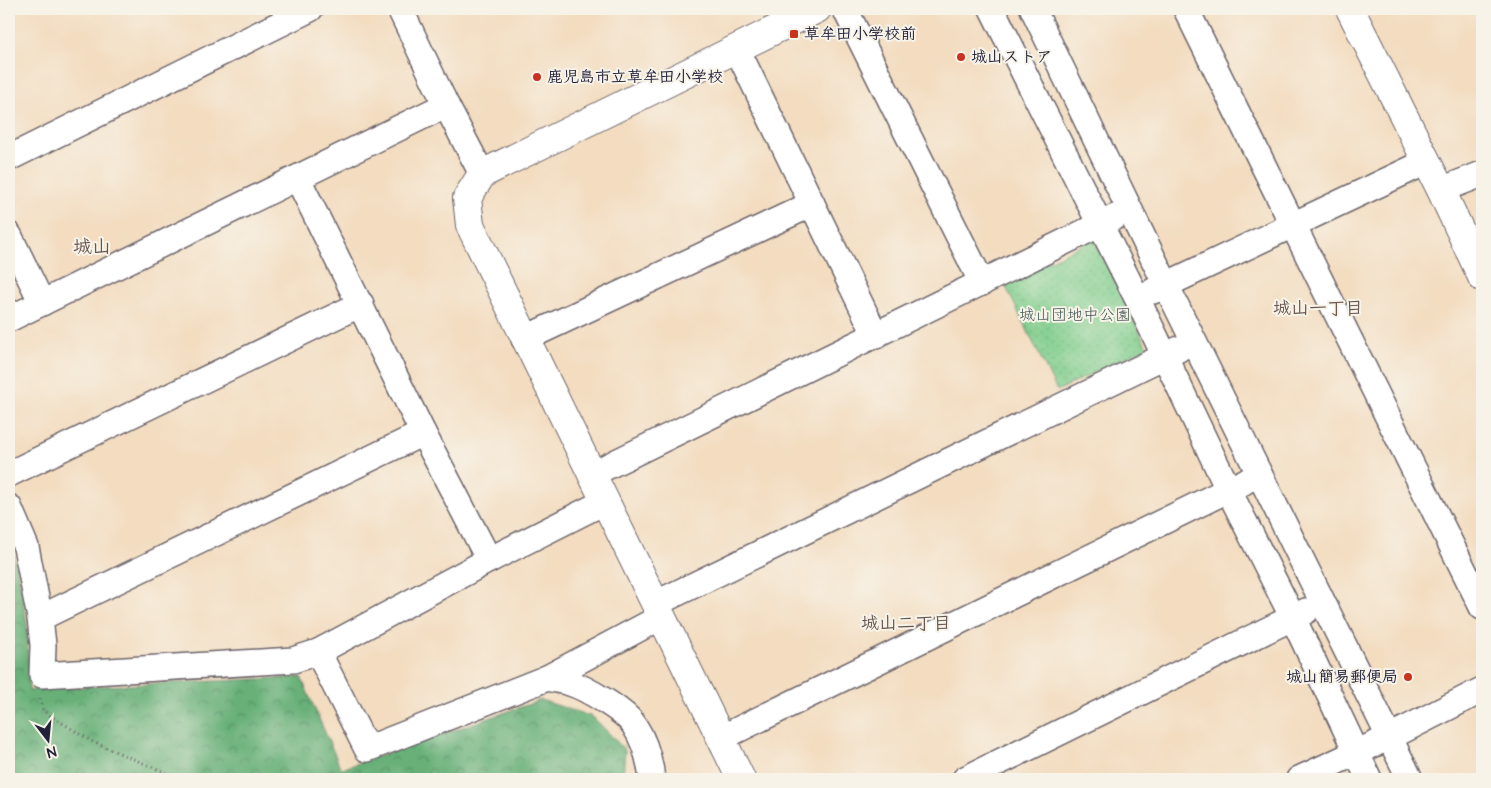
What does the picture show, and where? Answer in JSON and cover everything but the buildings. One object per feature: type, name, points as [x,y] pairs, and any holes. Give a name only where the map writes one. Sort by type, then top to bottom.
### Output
[{"type":"street","points":[[9,158],[310,9]]},
{"type":"street","points":[[400,9],[446,106],[482,174]]},
{"type":"street","points":[[741,779],[524,339],[470,225],[467,198],[482,174],[817,9]]},
{"type":"street","points":[[845,9],[982,283]]},
{"type":"street","points":[[992,9],[1137,298],[1368,779]]},
{"type":"street","points":[[1033,9],[1166,285],[1410,779]]},
{"type":"street","points":[[1186,9],[1482,607]]},
{"type":"street","points":[[1350,9],[1441,190],[1482,278]]},
{"type":"street","points":[[737,49],[876,336]]},
{"type":"street","points":[[1027,80],[1060,64]]},
{"type":"street","points":[[9,319],[446,106]]},
{"type":"street","points":[[1137,298],[1426,162]]},
{"type":"street","points":[[1441,190],[1482,174]]},
{"type":"street","points":[[298,178],[361,304],[422,433],[489,560]]},
{"type":"street","points":[[524,339],[812,204]]},
{"type":"street","points":[[592,474],[1130,210]]},
{"type":"street","points":[[9,235],[42,303]]},
{"type":"street","points":[[9,474],[361,304]]},
{"type":"street","points":[[318,652],[367,749],[548,678],[658,611],[1194,341]]},
{"type":"street","points":[[40,618],[422,433]]},
{"type":"street","points":[[721,738],[1261,474]]},
{"type":"street","points":[[9,507],[26,547],[40,618],[42,674],[293,660],[318,652],[489,560],[604,502]]},
{"type":"street","points":[[965,779],[1324,602]]},
{"type":"street","points":[[548,678],[571,683],[592,693],[618,709],[634,723],[646,750],[652,779]]},
{"type":"street","points":[[1299,779],[1390,737],[1482,690]]},
{"type":"path","points":[[42,674],[36,687],[43,711],[93,742],[181,779]]},
{"type":"green space","name":"城山団地中公園","points":[[1094,239],[1147,347],[1057,391],[1004,283]]},
{"type":"green space","points":[[9,539],[20,582],[27,624],[29,691],[301,677],[341,769],[541,700],[593,717],[625,750],[623,779],[9,779]]},
{"type":"place","name":"草牟田小学校前","points":[[794,34]]},
{"type":"place","name":"城山ストア","points":[[961,57]]},
{"type":"place","name":"鹿児島市立草牟田小学校","points":[[537,77]]},
{"type":"place","name":"城山簡易郵便局","points":[[1408,677]]},
{"type":"district","name":"城山","points":[[92,247]]},
{"type":"district","name":"城山一丁目","points":[[1318,308]]},
{"type":"district","name":"城山二丁目","points":[[906,623]]}]
